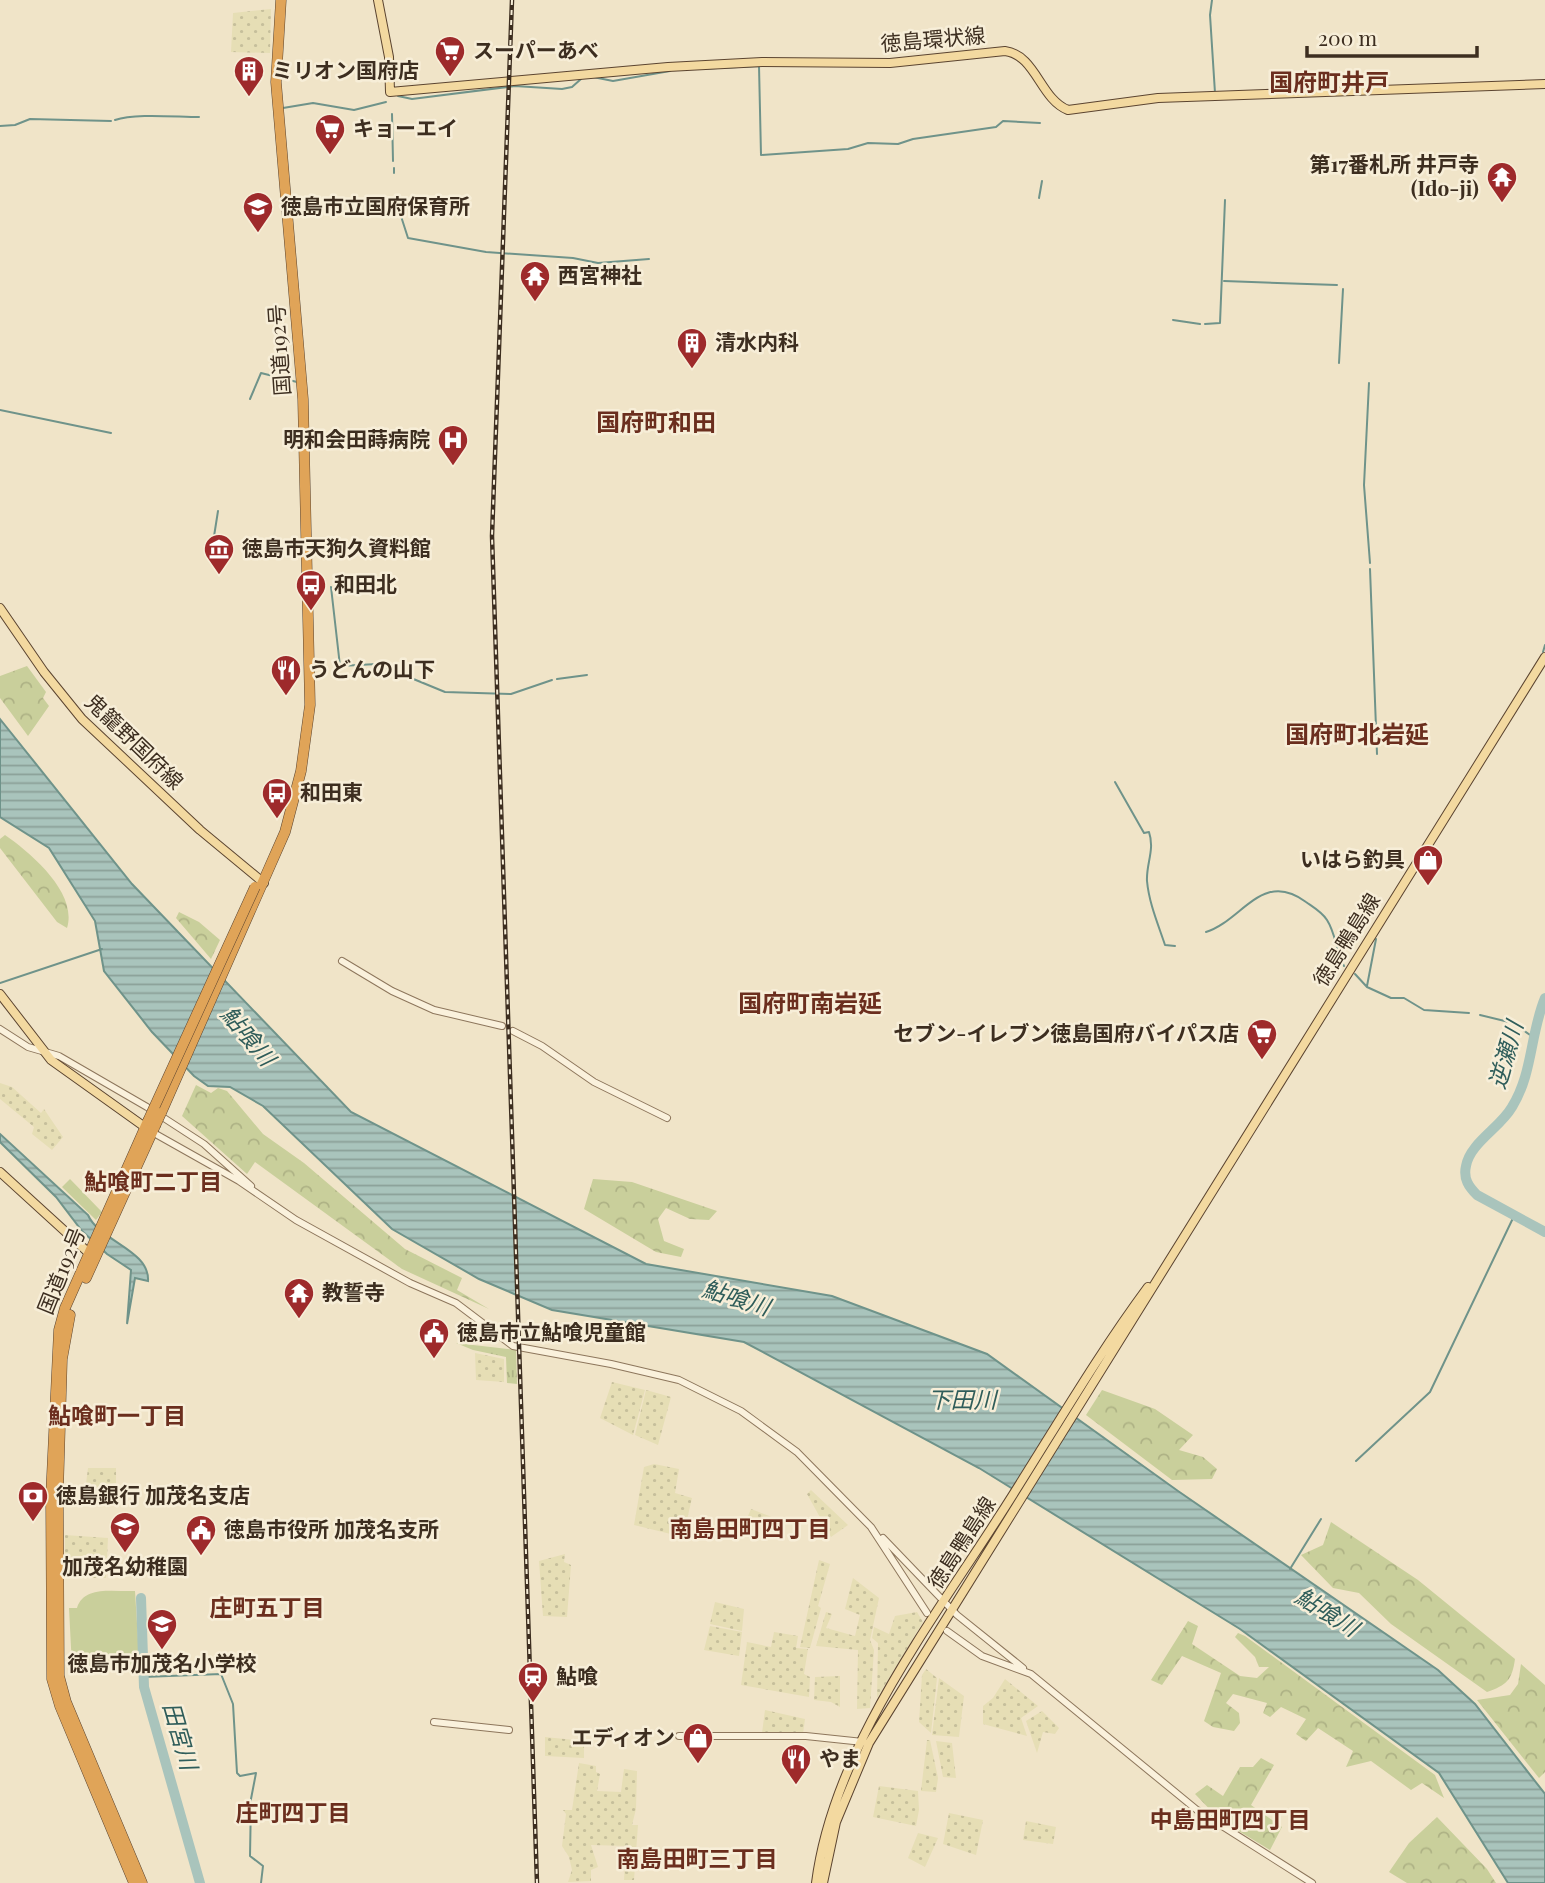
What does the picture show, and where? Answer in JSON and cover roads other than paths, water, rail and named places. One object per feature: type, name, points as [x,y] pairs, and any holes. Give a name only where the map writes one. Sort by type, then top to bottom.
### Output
[{"type":"highway","name":"国道192号","points":[[142,1883],[66,1702],[59,1676],[58,1493],[62,1359],[71,1311],[94,1252],[260,884],[279,830],[304,740],[311,679],[304,441],[300,347],[276,82],[281,0]]},
{"type":"highway","name":"国道192号","points":[[94,1252],[65,1308],[57,1343],[51,1496],[51,1673],[60,1706],[134,1883]]},
{"type":"main road","name":"徳島環状線","points":[[378,0],[389,57],[390,92],[676,67],[762,62],[890,63],[1006,51],[1022,56],[1056,104],[1068,110],[1158,98],[1545,84]]},
{"type":"main road","name":"鬼籠野国府線","points":[[0,608],[82,719],[260,884]]},
{"type":"main road","name":"徳島鴨島線","points":[[816,1883],[831,1813],[865,1742],[948,1604],[1181,1242],[1545,657]]},
{"type":"main road","points":[[0,994],[43,1052],[67,1073],[150,1127]]},
{"type":"main road","points":[[0,1172],[94,1252]]},
{"type":"main road","name":"徳島鴨島線","points":[[823,1883],[835,1822],[865,1742]]},
{"type":"street","points":[[342,961],[392,991],[434,1010],[502,1026]]},
{"type":"street","points":[[0,1029],[28,1047],[59,1056],[176,1125],[243,1176],[257,1193]]},
{"type":"street","points":[[513,1031],[542,1046],[594,1082],[667,1118]]},
{"type":"street","points":[[150,1127],[296,1220],[408,1282],[456,1303],[513,1346],[611,1363],[679,1380],[718,1397],[787,1444],[948,1604],[1197,1810],[1312,1883]]},
{"type":"street","points":[[871,1527],[927,1613]]},
{"type":"street","points":[[947,1631],[975,1652],[1031,1674]]},
{"type":"street","points":[[434,1722],[509,1730]]},
{"type":"street","points":[[679,1737],[806,1737],[865,1742]]},
{"type":"water","name":"下田川","points":[[0,719],[132,884],[351,1112],[646,1264],[832,1296],[987,1354],[1178,1491],[1438,1670],[1475,1704],[1545,1794],[1545,1883],[1508,1883],[1439,1773],[1240,1629],[979,1468],[744,1342],[552,1310],[479,1279],[392,1229],[263,1106],[230,1087],[208,1086],[194,1076],[152,1032],[104,971],[95,921],[49,848],[0,817]]},
{"type":"water","points":[[0,1134],[88,1215],[102,1232],[141,1261],[148,1281],[135,1278],[127,1324],[131,1270],[107,1254],[82,1231],[56,1197],[0,1142]]},
{"type":"waterway","points":[[1212,0],[1210,15],[1215,93]]},
{"type":"waterway","points":[[697,69],[759,66],[761,155],[848,149],[868,143],[898,144],[913,139],[996,127],[1003,121],[1040,123]]},
{"type":"waterway","points":[[593,77],[613,81],[670,71]]},
{"type":"waterway","points":[[398,96],[412,99],[515,86],[562,89],[572,87],[581,79]]},
{"type":"waterway","points":[[283,108],[313,103],[354,110],[386,102]]},
{"type":"waterway","points":[[392,114],[393,161]]},
{"type":"waterway","points":[[115,120],[144,116],[199,117]]},
{"type":"waterway","points":[[0,126],[15,125],[30,119],[111,121]]},
{"type":"waterway","points":[[394,168],[394,173]]},
{"type":"waterway","points":[[1039,198],[1042,181]]},
{"type":"waterway","points":[[1205,324],[1220,323],[1225,200]]},
{"type":"waterway","points":[[399,210],[408,238],[486,252],[573,258],[598,263],[649,259]]},
{"type":"waterway","points":[[1224,281],[1337,285]]},
{"type":"waterway","points":[[1339,363],[1343,289]]},
{"type":"waterway","points":[[1173,320],[1200,324]]},
{"type":"waterway","points":[[250,399],[261,373],[297,382]]},
{"type":"waterway","points":[[1369,383],[1364,485],[1370,563]]},
{"type":"waterway","points":[[0,410],[111,433]]},
{"type":"waterway","points":[[212,549],[218,511]]},
{"type":"waterway","points":[[1370,569],[1377,754]]},
{"type":"waterway","points":[[331,587],[340,666],[377,664],[445,692],[511,694],[552,680]]},
{"type":"waterway","points":[[1543,652],[1545,645]]},
{"type":"waterway","points":[[557,679],[587,675]]},
{"type":"waterway","points":[[1115,782],[1144,833],[1149,832],[1151,845],[1147,881],[1150,897],[1165,945],[1175,946]]},
{"type":"waterway","points":[[1206,932],[1265,894],[1277,891],[1291,893],[1325,917],[1344,966]]},
{"type":"waterway","points":[[1367,986],[1376,939]]},
{"type":"waterway","points":[[0,983],[102,949]]},
{"type":"waterway","points":[[1355,974],[1367,987],[1391,998],[1404,998],[1424,1010],[1469,1013]]},
{"type":"waterway","name":"逆瀬川","points":[[1545,998],[1519,1094],[1507,1115],[1473,1150],[1465,1171],[1467,1182],[1477,1195],[1545,1232]]},
{"type":"waterway","points":[[1480,1015],[1513,1023],[1533,1037]]},
{"type":"waterway","points":[[1356,1461],[1430,1392],[1514,1216]]},
{"type":"waterway","points":[[1290,1569],[1321,1519]]},
{"type":"waterway","name":"田宮川","points":[[141,1598],[144,1687],[200,1883]]},
{"type":"waterway","points":[[143,1677],[221,1674],[233,1704],[237,1773],[240,1776],[256,1773],[251,1799],[250,1856],[263,1866],[261,1883]]},
{"type":"railway","points":[[512,0],[492,536],[537,1883]]},
{"type":"place","name":"スーパーあべ","points":[[450,78]]},
{"type":"place","name":"ミリオン国府店","points":[[249,98]]},
{"type":"place","name":"キョーエイ","points":[[330,156]]},
{"type":"place","name":"第17番札所 井戸寺 (Ido-ji)","points":[[1502,204]]},
{"type":"place","name":"徳島市立国府保育所","points":[[258,234]]},
{"type":"place","name":"西宮神社","points":[[535,303]]},
{"type":"place","name":"清水内科","points":[[692,370]]},
{"type":"place","name":"明和会田蒔病院","points":[[453,467]]},
{"type":"place","name":"徳島市天狗久資料館","points":[[219,576]]},
{"type":"place","name":"和田北","points":[[311,612]]},
{"type":"place","name":"うどんの山下","points":[[286,697]]},
{"type":"place","name":"和田東","points":[[277,820]]},
{"type":"place","name":"いはら釣具","points":[[1428,887]]},
{"type":"place","name":"セブン-イレブン徳島国府バイパス店","points":[[1262,1061]]},
{"type":"place","name":"教誓寺","points":[[299,1320]]},
{"type":"place","name":"徳島市立鮎喰児童館","points":[[434,1360]]},
{"type":"place","name":"徳島銀行 加茂名支店","points":[[33,1523]]},
{"type":"place","name":"加茂名幼稚園","points":[[125,1554]]},
{"type":"place","name":"徳島市役所 加茂名支所","points":[[201,1557]]},
{"type":"place","name":"徳島市加茂名小学校","points":[[162,1651]]},
{"type":"place","name":"鮎喰","points":[[533,1704]]},
{"type":"place","name":"エディオン","points":[[698,1765]]},
{"type":"place","name":"やま","points":[[796,1786]]},
{"type":"district","name":"国府町井戸","points":[[1329,83]]},
{"type":"district","name":"国府町和田","points":[[656,423]]},
{"type":"district","name":"国府町北岩延","points":[[1357,735]]},
{"type":"district","name":"国府町南岩延","points":[[810,1004]]},
{"type":"district","name":"鮎喰町二丁目","points":[[153,1182]]},
{"type":"district","name":"鮎喰町一丁目","points":[[117,1416]]},
{"type":"district","name":"南島田町四丁目","points":[[750,1529]]},
{"type":"district","name":"庄町五丁目","points":[[267,1608]]},
{"type":"district","name":"庄町四丁目","points":[[293,1813]]},
{"type":"district","name":"中島田町四丁目","points":[[1230,1820]]},
{"type":"district","name":"南島田町三丁目","points":[[697,1859]]},
{"type":"water label","name":"鮎喰川","points":[[248,1036]]},
{"type":"water label","name":"鮎喰川","points":[[736,1298]]},
{"type":"water label","name":"鮎喰川","points":[[1327,1612]]}]
